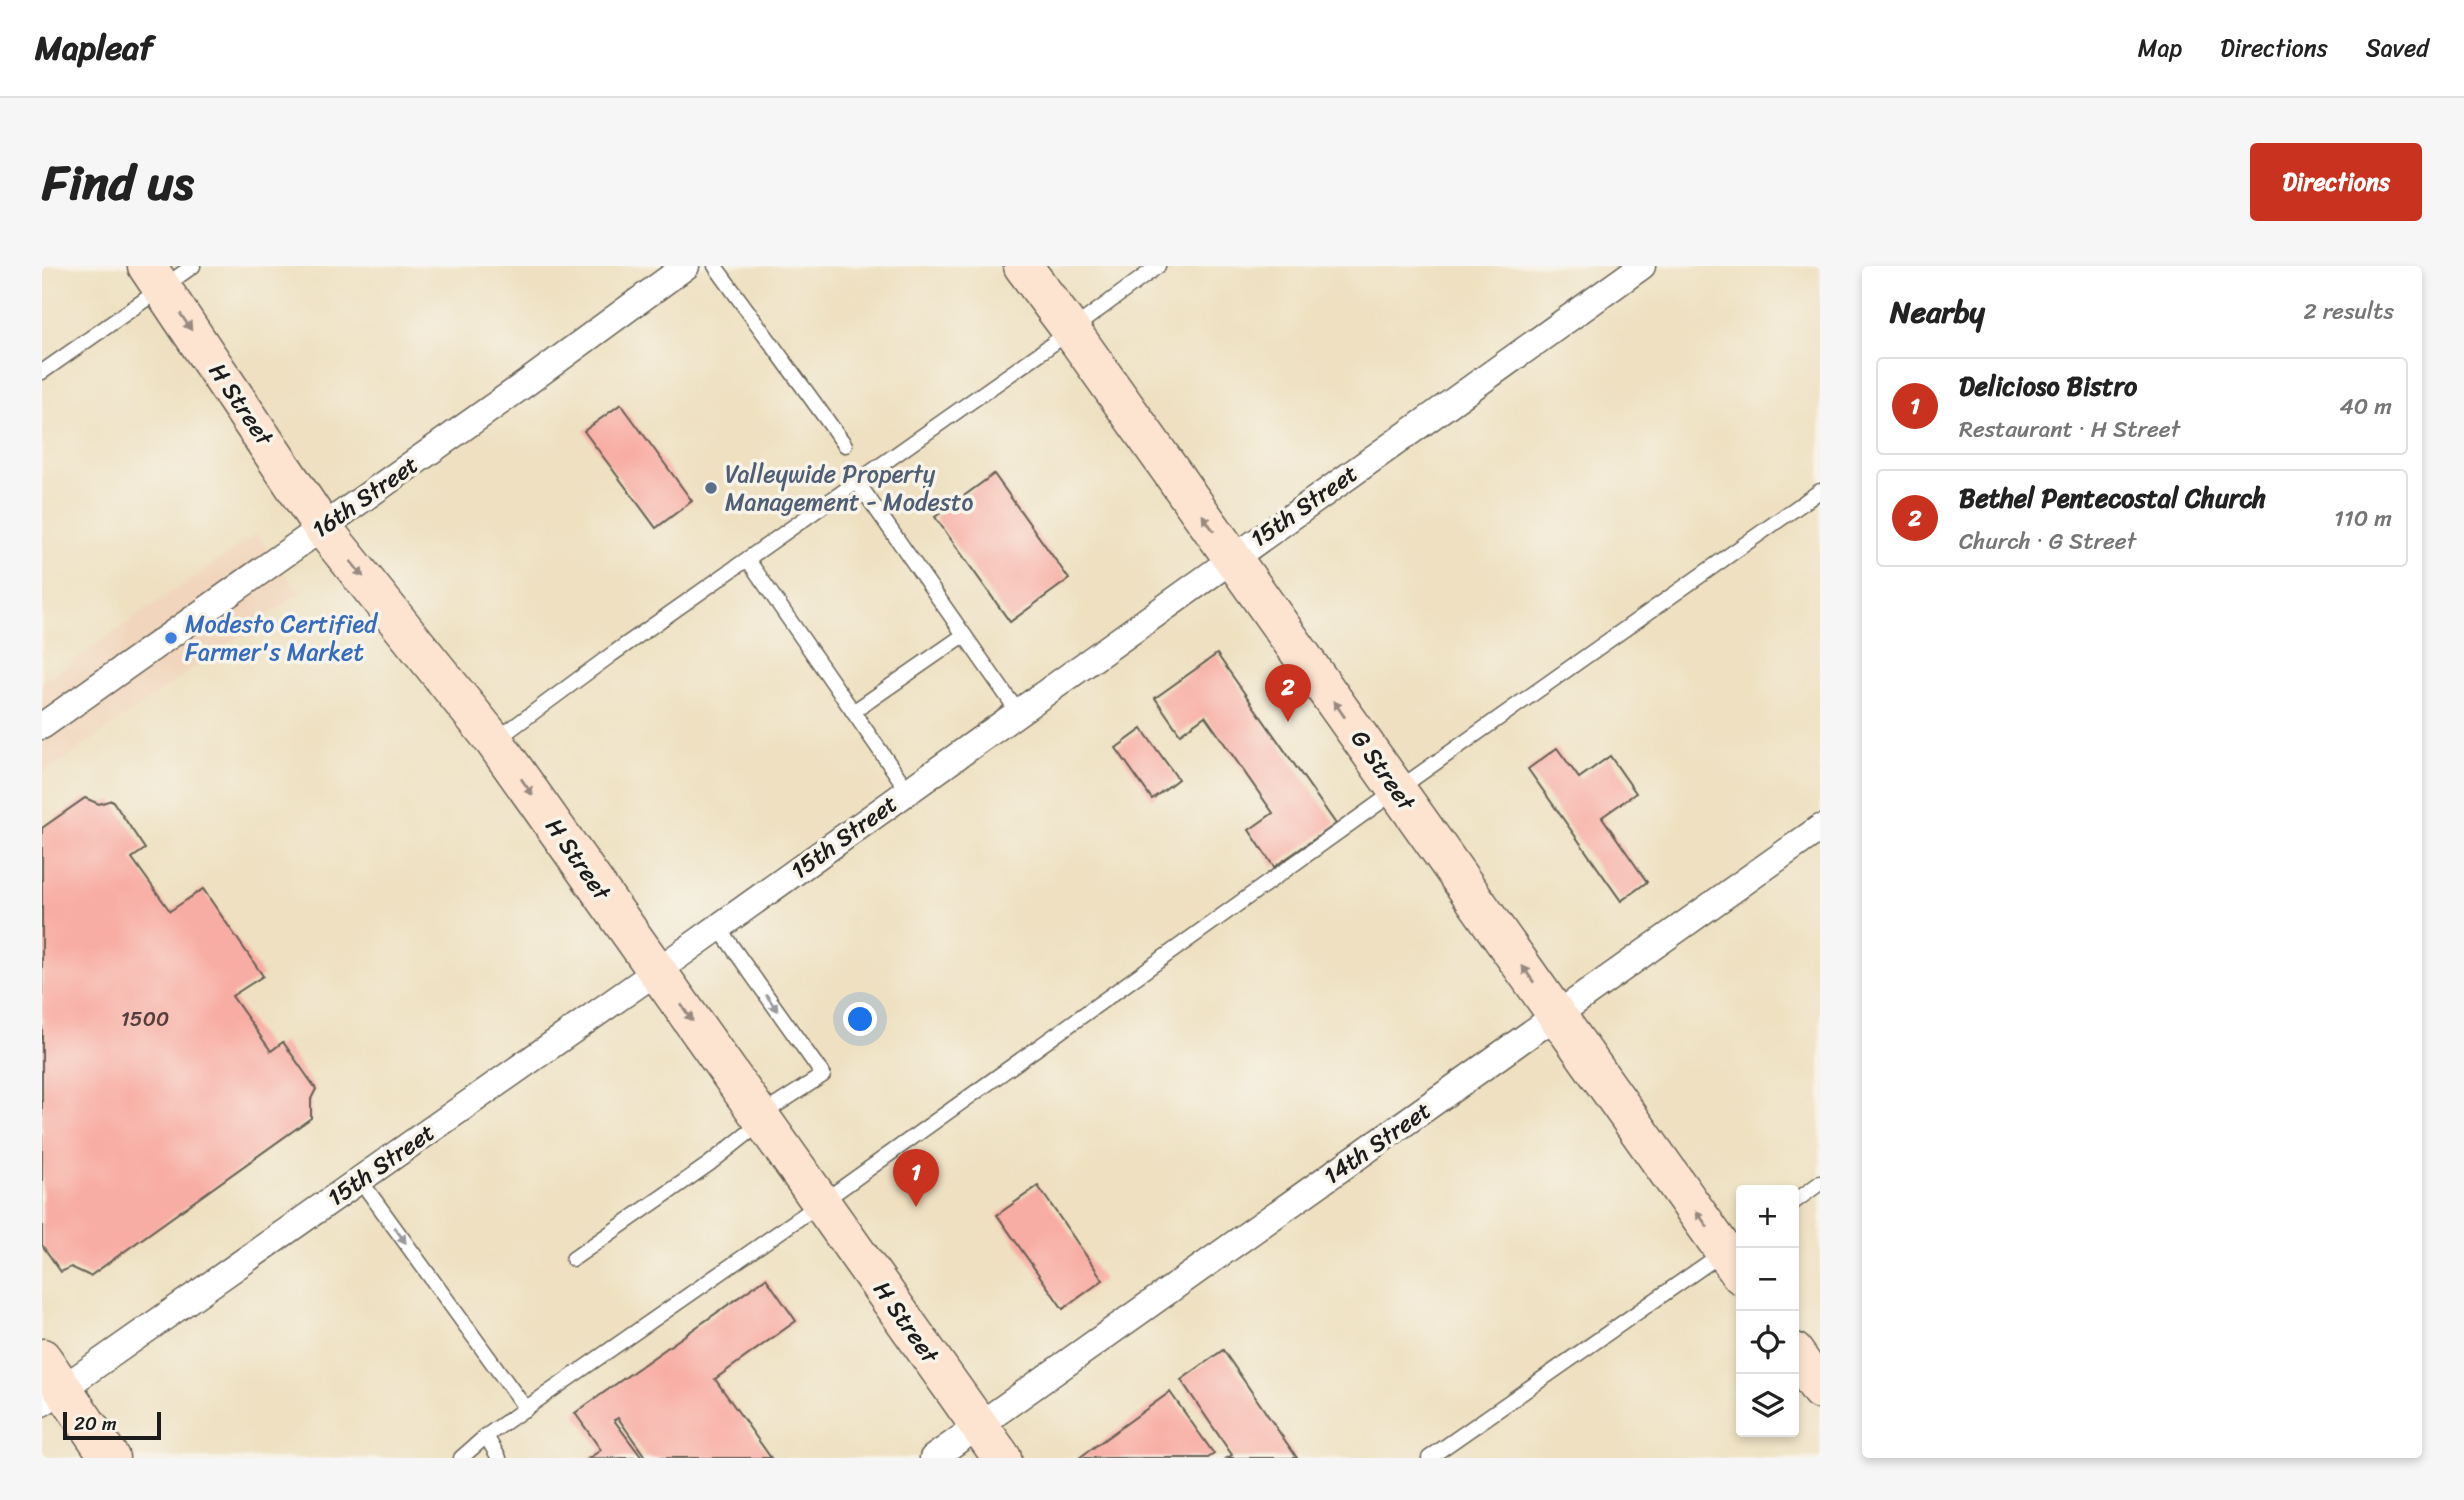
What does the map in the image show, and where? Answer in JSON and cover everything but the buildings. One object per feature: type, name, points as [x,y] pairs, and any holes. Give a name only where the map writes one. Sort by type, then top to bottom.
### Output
[{"type":"main road","name":"G Street","points":[[1023,266],[1557,1015],[1736,1255]]},
{"type":"main road","name":"H Street","points":[[168,273],[323,527],[494,741],[1002,1458]]},
{"type":"main road","points":[[1799,1359],[1820,1390]]},
{"type":"main road","points":[[49,1383],[110,1458]]},
{"type":"street","name":"16th Street","points":[[42,726],[536,376],[686,266]]},
{"type":"street","name":"15th Street","points":[[49,1383],[359,1180],[657,971],[1642,266]]},
{"type":"street","name":"14th Street","points":[[933,1458],[1820,828]]},
{"type":"lane","points":[[715,266],[845,445]]},
{"type":"lane","points":[[494,741],[611,655],[1040,353],[1158,266]]},
{"type":"lane","points":[[42,373],[168,273]]},
{"type":"lane","points":[[858,483],[1018,712]]},
{"type":"lane","points":[[461,1458],[486,1436],[821,1203],[1820,491]]},
{"type":"lane","points":[[748,560],[908,791]]},
{"type":"lane","points":[[853,712],[964,635]]},
{"type":"lane","points":[[573,1259],[709,1164],[762,1119],[822,1075],[718,927]]},
{"type":"lane","points":[[359,1180],[526,1409]]},
{"type":"lane","points":[[1799,1198],[1820,1183]]},
{"type":"lane","points":[[1429,1458],[1736,1255]]},
{"type":"lane","points":[[486,1436],[499,1458]]},
{"type":"shaded area","name":"Modesto Certified Farmer's Market","points":[[256,534],[300,593],[42,775],[42,682]]},
{"type":"place","name":"Valleywide Property Management - Modesto","points":[[711,488]]},
{"type":"place","name":"Modesto Certified Farmer's Market","points":[[171,638]]},
{"type":"place","name":"Bethel Pentecostal Church","points":[[1288,722]]},
{"type":"place","name":"Delicioso Bistro","points":[[916,1207]]}]
